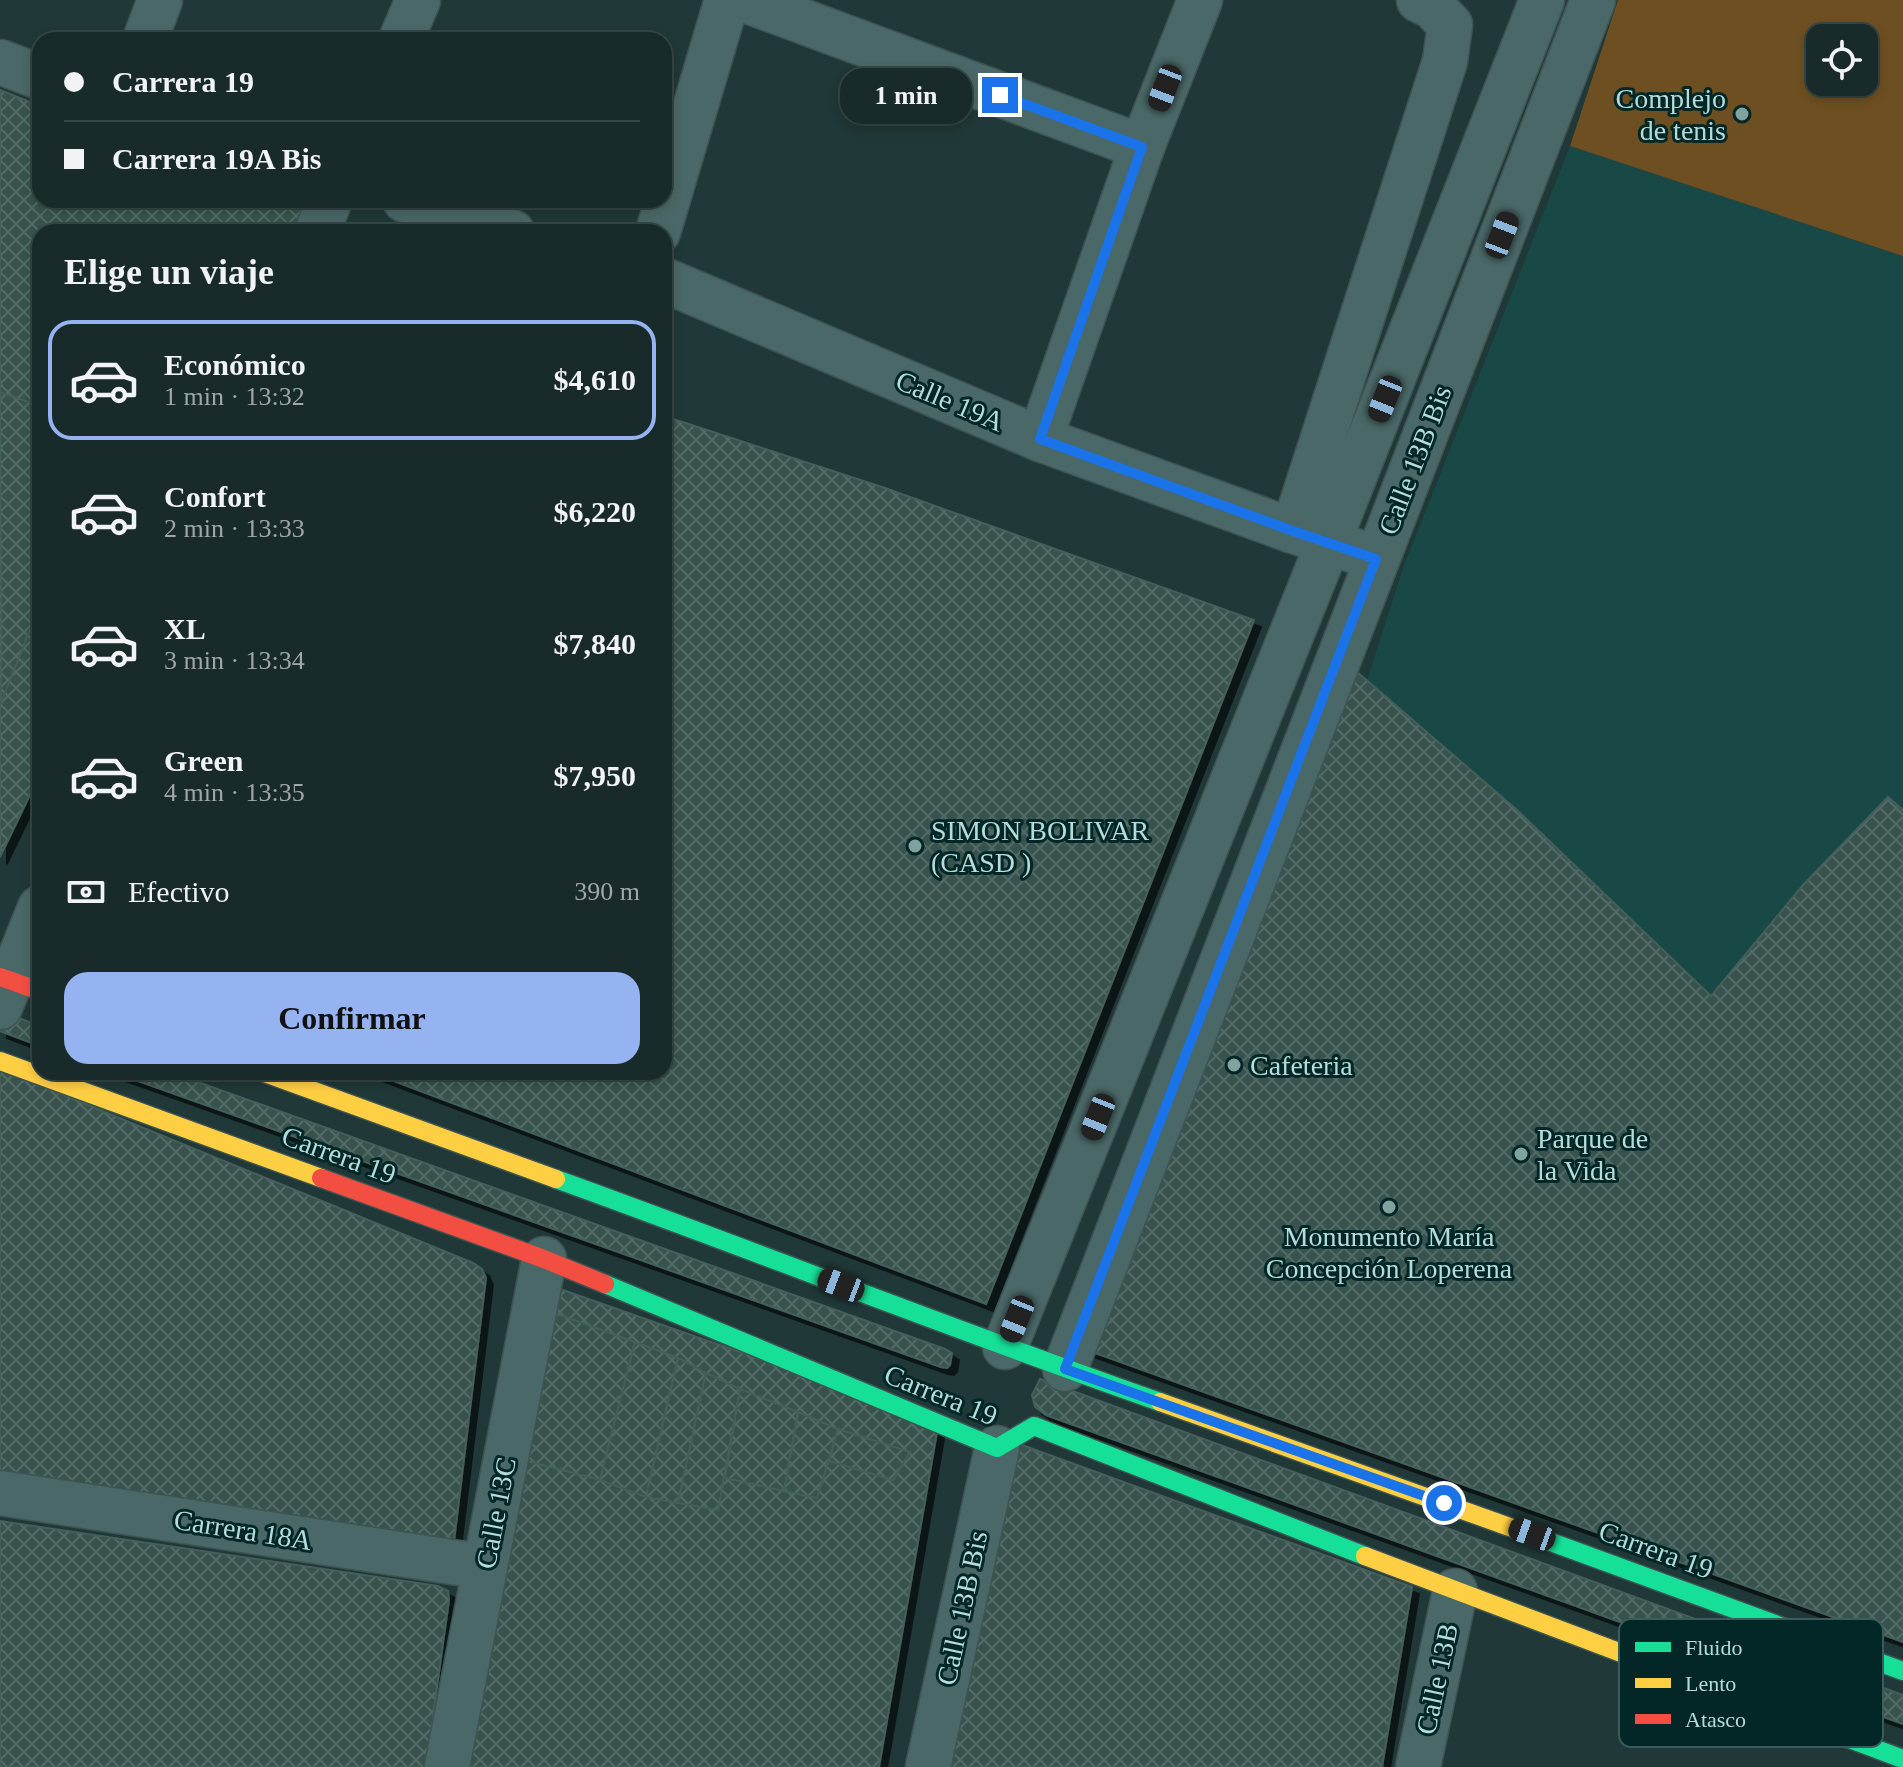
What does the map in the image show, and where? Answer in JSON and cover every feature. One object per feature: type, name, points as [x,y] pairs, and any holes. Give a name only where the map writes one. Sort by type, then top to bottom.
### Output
[{"type":"highway","name":"Carrera 19","points":[[0,1061],[32,1073]]},
{"type":"highway","name":"Carrera 19","points":[[52,1080],[544,1259],[997,1448],[1034,1426],[1619,1652]]},
{"type":"highway","name":"Carrera 19","points":[[284,1080],[733,1243],[1065,1369],[1429,1497],[1761,1619]]},
{"type":"highway","name":"Carrera 19","points":[[1883,1664],[1903,1671]]},
{"type":"highway","name":"Carrera 19","points":[[1871,1747],[1903,1759]]},
{"type":"street","points":[[148,32],[160,0]]},
{"type":"street","points":[[404,32],[418,0]]},
{"type":"street","points":[[672,185],[727,0]]},
{"type":"street","points":[[745,0],[1142,147]]},
{"type":"street","points":[[1040,439],[1142,147],[1200,0]]},
{"type":"street","points":[[1311,536],[1445,61],[1450,25],[1433,7],[1419,0]]},
{"type":"street","name":"Calle 13B Bis","points":[[1005,1347],[1311,536],[1542,0]]},
{"type":"street","name":"Calle 13B Bis","points":[[1065,1369],[1593,0]]},
{"type":"street","points":[[0,62],[32,74]]},
{"type":"street","points":[[432,208],[485,224]]},
{"type":"street","name":"Calle 19A","points":[[672,283],[1040,439],[1376,559]]},
{"type":"street","points":[[13,989],[32,932]]},
{"type":"street","name":"Calle 13C","points":[[447,1767],[544,1259]]},
{"type":"street","name":"Calle 13B Bis","points":[[928,1767],[997,1448]]},
{"type":"street","name":"Carrera 18A","points":[[0,1493],[485,1567]]},
{"type":"street","name":"Calle 13B","points":[[1418,1767],[1455,1591]]},
{"type":"shaded area","name":"Complejo de tenis","points":[[1618,0],[1903,0],[1903,256],[1570,146]]},
{"type":"shaded area","points":[[1570,146],[1903,256],[1903,810],[1888,798],[1711,996],[1517,810],[1362,696],[1403,568]]},
{"type":"building","points":[[0,90],[32,103],[32,208],[312,208],[304,224],[32,224],[32,791],[0,857]]},
{"type":"building","points":[[0,392],[32,403],[32,624],[1,703]]},
{"type":"building","name":"SIMON BOLIVAR (CASD )","points":[[672,419],[885,488],[1254,620],[986,1304],[391,1080],[672,1080]]},
{"type":"building","name":"Parque de la Vida","points":[[1341,658],[1517,810],[1711,996],[1803,885],[1888,797],[1903,810],[1903,1642],[1883,1635],[1883,1619],[1839,1619],[1081,1348]]},
{"type":"building","points":[[0,1011],[32,1023],[32,1043],[0,1031]]},
{"type":"building","points":[[0,1069],[482,1269],[486,1278],[454,1541],[0,1480]]},
{"type":"building","points":[[135,1080],[192,1080],[945,1349],[952,1353],[950,1365],[941,1367]]},
{"type":"building","points":[[543,1283],[934,1420],[938,1426],[879,1767],[455,1767]]},
{"type":"building","points":[[535,1306],[635,1342],[600,1480],[527,1461]]},
{"type":"building","points":[[635,1342],[678,1358],[646,1497],[600,1480]]},
{"type":"building","points":[[678,1358],[706,1373],[678,1503],[646,1497]]},
{"type":"building","points":[[706,1373],[740,1389],[718,1510],[678,1503]]},
{"type":"building","points":[[1040,1379],[1695,1619],[1619,1619],[1619,1622],[1046,1415],[1035,1407],[1032,1395]]},
{"type":"building","points":[[740,1389],[798,1412],[784,1491],[725,1478]]},
{"type":"building","points":[[798,1412],[838,1429],[817,1498],[784,1491]]},
{"type":"building","points":[[838,1429],[910,1452],[893,1480],[829,1461]]},
{"type":"building","points":[[1003,1438],[1412,1587],[1382,1767],[945,1767]]},
{"type":"building","points":[[0,1521],[438,1586],[448,1591],[426,1767],[0,1767]]},
{"type":"building","points":[[1883,1688],[1903,1695],[1903,1724],[1883,1717]]},
{"type":"traffic: fast","points":[[556,1179],[1160,1402]]},
{"type":"traffic: fast","points":[[605,1284],[997,1448],[1034,1426],[1365,1556]]},
{"type":"traffic: fast","points":[[1529,1534],[1761,1619]]},
{"type":"traffic: fast","points":[[1883,1664],[1903,1671]]},
{"type":"traffic: fast","points":[[1871,1747],[1903,1759]]},
{"type":"traffic: slow","points":[[0,1061],[32,1073]]},
{"type":"traffic: slow","points":[[52,1080],[321,1178]]},
{"type":"traffic: slow","points":[[284,1080],[556,1179]]},
{"type":"traffic: slow","points":[[1160,1402],[1529,1534]]},
{"type":"traffic: slow","points":[[1365,1556],[1619,1652]]},
{"type":"traffic: jam","points":[[0,977],[32,988]]},
{"type":"traffic: jam","points":[[321,1178],[605,1284]]},
{"type":"place","name":"Complejo de tenis","points":[[1742,114]]},
{"type":"place","name":"SIMON BOLIVAR (CASD )","points":[[915,846]]},
{"type":"place","name":"Cafeteria","points":[[1234,1065]]},
{"type":"place","name":"Parque de la Vida","points":[[1521,1154]]},
{"type":"place","name":"Monumento María Concepción Loperena","points":[[1389,1207]]},
{"type":"route","points":[[1000,95],[1142,147],[1040,439],[1376,559],[1065,1369],[1444,1503]]}]
